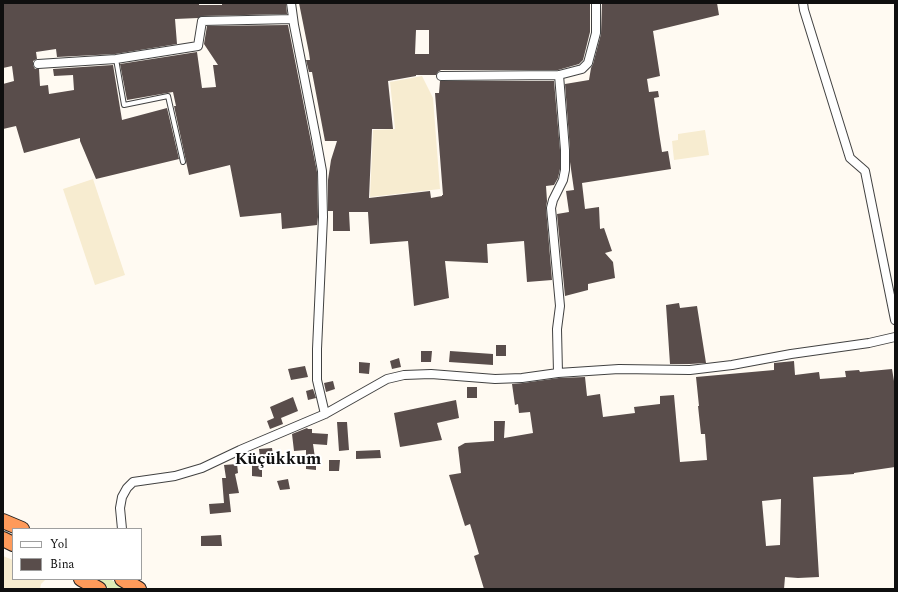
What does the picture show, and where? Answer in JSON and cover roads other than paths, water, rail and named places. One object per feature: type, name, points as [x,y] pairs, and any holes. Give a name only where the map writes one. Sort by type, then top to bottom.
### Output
[{"type":"highway","points":[[3,521],[20,528]]},
{"type":"highway","points":[[3,539],[12,544]]},
{"type":"highway","points":[[83,580],[99,589]]},
{"type":"highway","points":[[124,580],[139,589]]},
{"type":"street","points":[[291,3],[322,171],[323,217],[317,380],[325,414]]},
{"type":"street","points":[[441,76],[559,75],[582,69],[588,63],[596,33],[596,3]]},
{"type":"street","points":[[803,3],[850,158],[865,171],[895,320]]},
{"type":"street","points":[[38,64],[116,59],[198,46],[202,22],[293,19]]},
{"type":"street","points":[[558,373],[557,329],[560,306],[551,208],[553,200],[563,180],[565,170],[565,150],[559,75]]},
{"type":"street","points":[[122,528],[120,508],[122,497],[127,488],[133,482],[175,476],[202,468],[240,450],[325,414],[387,379],[431,374],[495,379],[619,369],[690,370],[732,365],[791,354],[869,343],[895,337]]},
{"type":"lane","points":[[116,59],[124,105],[168,96],[183,162]]},
{"type":"district","name":"Küçükkum","points":[[278,461]]}]
